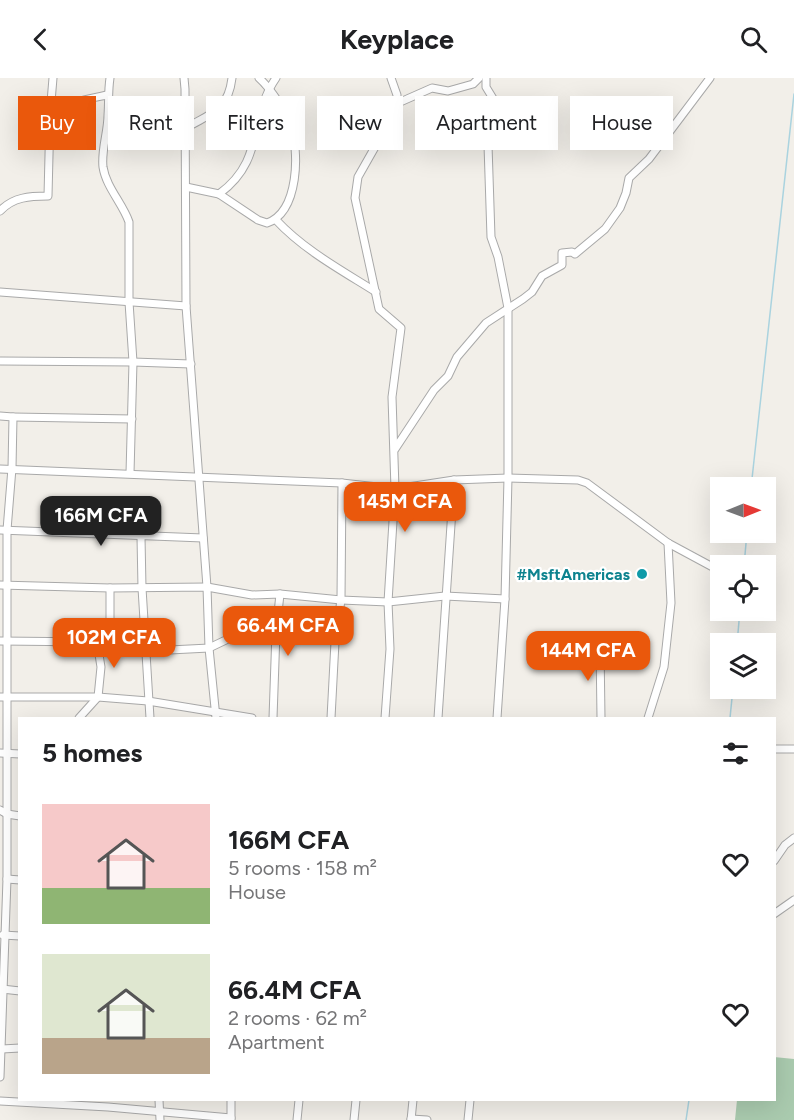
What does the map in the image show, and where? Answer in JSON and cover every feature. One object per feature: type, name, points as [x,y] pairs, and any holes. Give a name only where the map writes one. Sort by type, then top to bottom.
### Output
[{"type":"street","points":[[52,96],[53,78]]},
{"type":"street","points":[[110,78],[103,168],[129,222],[129,302],[133,362],[130,473]]},
{"type":"street","points":[[184,78],[185,96]]},
{"type":"street","points":[[194,123],[222,107],[230,92],[232,78]]},
{"type":"street","points":[[186,187],[219,194],[258,220],[267,223],[276,220],[284,211],[295,180],[296,153],[290,123],[269,88],[259,78]]},
{"type":"street","points":[[219,194],[231,185],[245,167],[252,152],[269,88],[276,78]]},
{"type":"street","points":[[391,78],[397,96]]},
{"type":"street","points":[[403,101],[432,88],[448,91],[473,84],[479,78]]},
{"type":"street","points":[[486,78],[486,87],[497,105],[498,112],[488,145],[491,237],[498,257],[508,308],[505,599],[497,717]]},
{"type":"street","points":[[395,450],[434,390],[448,376],[460,353],[486,322],[532,292],[542,276],[562,265],[562,253],[575,254],[605,229],[620,208],[627,193],[629,178],[649,159],[710,78]]},
{"type":"street","points":[[96,97],[107,95]]},
{"type":"street","points":[[0,212],[6,205],[26,196],[48,196],[49,150]]},
{"type":"street","points":[[186,150],[186,306],[207,587],[209,648],[216,716]]},
{"type":"street","points":[[374,150],[363,168],[356,187],[355,198],[379,309],[401,328],[392,397],[395,489],[388,602],[390,649],[385,717]]},
{"type":"street","points":[[276,220],[310,251],[376,292]]},
{"type":"street","points":[[0,292],[186,306]]},
{"type":"street","points":[[0,361],[190,364]]},
{"type":"street","points":[[0,416],[132,419]]},
{"type":"street","points":[[0,1077],[3,935],[7,879],[3,866],[3,530],[12,468],[13,417]]},
{"type":"street","points":[[0,469],[342,483],[395,489],[454,480],[508,478],[583,481],[668,543],[710,566]]},
{"type":"street","points":[[438,717],[454,480]]},
{"type":"street","points":[[331,717],[335,642],[341,600],[342,483]]},
{"type":"street","points":[[3,530],[203,538]]},
{"type":"street","points":[[141,537],[150,717]]},
{"type":"street","points":[[648,717],[664,667],[671,603],[668,543]]},
{"type":"street","points":[[3,586],[207,587],[252,595],[280,594],[388,602],[445,596],[505,599]]},
{"type":"street","points":[[110,588],[110,643]]},
{"type":"street","points":[[273,717],[276,632],[280,594]]},
{"type":"street","points":[[3,641],[97,642],[145,646],[150,651],[209,648],[230,638],[276,632]]},
{"type":"street","points":[[80,717],[98,697],[101,668],[97,642]]},
{"type":"street","points":[[600,646],[601,717]]},
{"type":"street","points":[[4,697],[98,697],[148,701],[216,716],[234,717]]},
{"type":"street","points":[[776,748],[794,749]]},
{"type":"street","points":[[776,858],[785,845],[794,838]]},
{"type":"street","points":[[7,879],[18,880]]},
{"type":"street","points":[[776,913],[794,900]]},
{"type":"street","points":[[3,935],[18,936]]},
{"type":"street","points":[[2,989],[18,991]]},
{"type":"street","points":[[2,1048],[18,1048]]},
{"type":"street","points":[[0,1101],[160,1111],[231,1119],[231,1101]]},
{"type":"street","points":[[159,1101],[160,1120]]},
{"type":"street","points":[[297,1120],[298,1101]]},
{"type":"street","points":[[354,1120],[356,1101]]},
{"type":"street","points":[[413,1101],[411,1119],[427,1120]]},
{"type":"street","points":[[468,1120],[470,1101]]},
{"type":"green space","points":[[776,1057],[794,1059],[794,1120],[735,1120],[737,1101],[776,1101]]},
{"type":"waterway","points":[[752,477],[794,94]]},
{"type":"waterway","points":[[745,555],[746,543]]},
{"type":"waterway","points":[[738,633],[739,621]]},
{"type":"waterway","points":[[730,717],[732,699]]},
{"type":"waterway","points":[[686,1120],[689,1101]]},
{"type":"place","name":"#MsftAmericas","points":[[642,574]]}]
